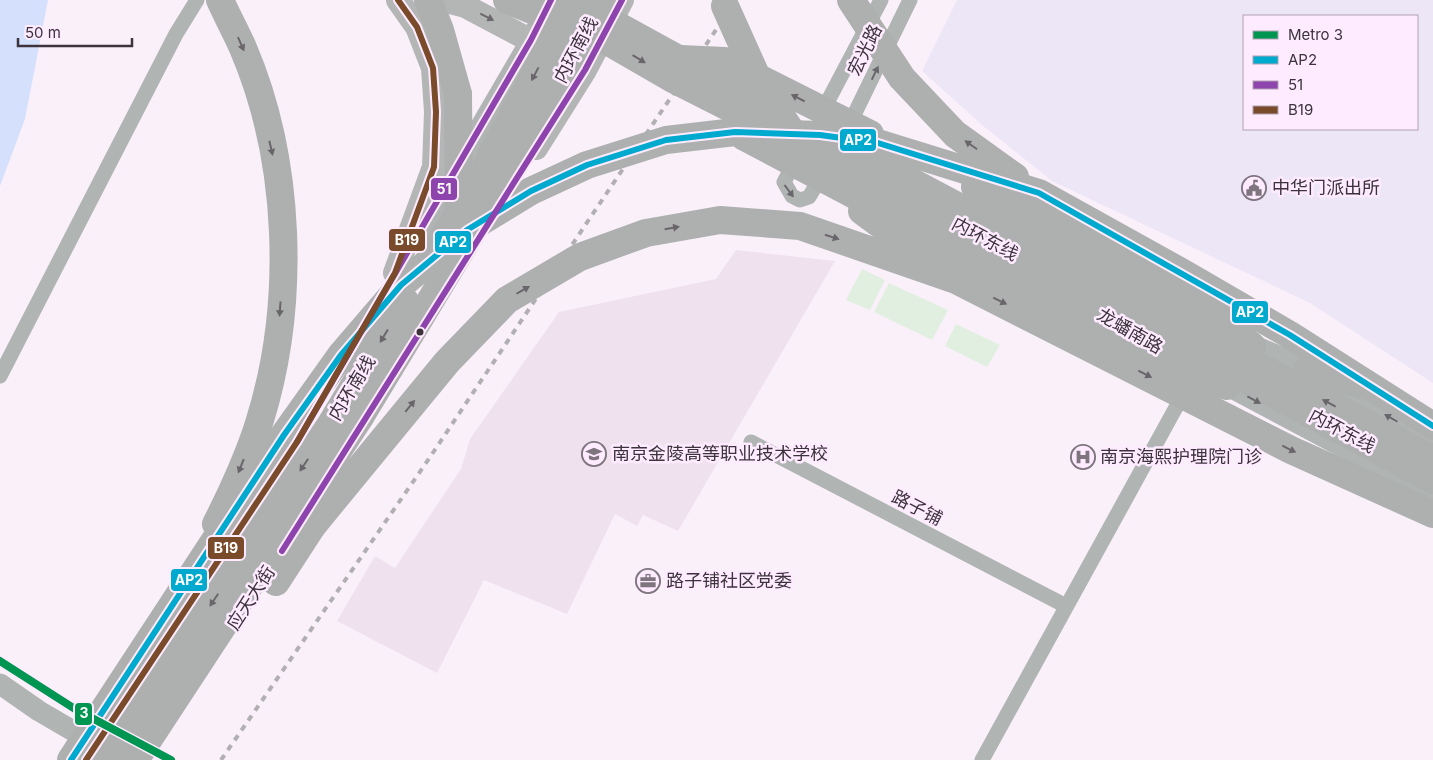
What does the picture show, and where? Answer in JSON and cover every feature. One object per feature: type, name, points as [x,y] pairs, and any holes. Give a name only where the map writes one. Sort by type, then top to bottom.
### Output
[{"type":"highway","points":[[177,600],[223,511],[260,420],[278,340],[284,258],[278,175],[261,100],[243,48],[220,0]]},
{"type":"highway","points":[[158,760],[374,433],[418,350],[441,298],[459,209],[458,94],[440,30],[428,0]]},
{"type":"highway","points":[[507,0],[608,14]]},
{"type":"highway","name":"内环东线","points":[[536,0],[608,14]]},
{"type":"highway","name":"内环东线","points":[[570,0],[608,14],[676,69],[932,210],[1433,480]]},
{"type":"highway","name":"内环南线","points":[[96,755],[331,424],[480,177],[574,0]]},
{"type":"highway","points":[[581,0],[608,14]]},
{"type":"highway","points":[[723,0],[760,84],[793,135],[822,170],[862,210],[956,280]]},
{"type":"highway","points":[[851,0],[902,78],[955,134],[1039,193],[1290,335],[1433,426]]},
{"type":"highway","name":"内环南线","points":[[135,760],[360,417],[527,141],[608,14]]},
{"type":"highway","points":[[1227,386],[1193,376],[700,114],[676,69],[725,61],[1060,230],[1197,304],[1252,346]]},
{"type":"highway","name":"内环东线","points":[[676,69],[737,91],[850,148],[1433,459]]},
{"type":"highway","points":[[71,760],[341,355],[401,285],[467,230],[531,191],[587,165],[666,140],[735,132],[820,135],[878,143],[1039,193]]},
{"type":"highway","points":[[313,525],[446,362],[507,300],[580,257],[646,233],[720,220],[800,226],[956,280],[1290,450],[1433,514]]},
{"type":"highway","points":[[1308,369],[1379,390],[1433,418]]},
{"type":"main road","points":[[395,273],[434,167],[436,112],[433,68],[418,27],[398,0]]},
{"type":"main road","points":[[442,0],[465,6],[586,70]]},
{"type":"main road","name":"应天大街","points":[[144,760],[287,542],[586,70],[608,14]]},
{"type":"main road","points":[[96,755],[297,442]]},
{"type":"street","points":[[0,376],[176,34],[197,0]]},
{"type":"street","points":[[297,442],[531,40],[551,0]]},
{"type":"street","name":"宏光路","points":[[881,0],[784,182],[786,189],[792,196],[800,200],[809,197],[828,165],[910,0]]},
{"type":"street","points":[[827,103],[849,126],[1252,346],[1308,369],[1433,442]]},
{"type":"street","name":"龙蟠南路","points":[[828,165],[1052,286],[1227,386],[1433,495]]},
{"type":"street","points":[[982,760],[1193,376]]},
{"type":"street","name":"路子铺","points":[[751,442],[1066,606]]},
{"type":"street","points":[[0,684],[96,755],[123,760]]},
{"type":"shaded area","points":[[957,0],[1433,0],[1433,383],[1310,303],[1052,181],[982,125],[922,71]]},
{"type":"shaded area","name":"南京金陵高等职业技术学校","points":[[736,250],[835,261],[678,531],[643,515],[637,526],[615,514],[567,614],[484,580],[437,673],[337,621],[375,556],[395,568],[461,469],[470,439],[559,312],[716,279]]},
{"type":"green space","points":[[862,269],[885,280],[870,310],[846,300]]},
{"type":"green space","points":[[889,283],[948,310],[932,340],[874,312]]},
{"type":"green space","points":[[956,324],[1000,345],[987,367],[945,346]]},
{"type":"water","points":[[0,0],[48,0],[25,119],[0,186]]},
{"type":"railway","points":[[221,760],[426,463],[736,0]]},
{"type":"metro line","name":"3","points":[[0,661],[75,709],[171,760]]},
{"type":"transit line","name":"B19","points":[[86,760],[297,442],[395,273],[434,167],[436,112],[433,68],[417,27],[398,0]]},
{"type":"transit line","name":"51","points":[[297,442],[531,40],[551,0]]},
{"type":"transit line","name":"51","points":[[282,551],[585,70],[622,0]]},
{"type":"transit line","name":"AP2","points":[[71,760],[284,435],[341,355],[401,285],[467,230],[531,191],[587,165],[666,140],[735,132],[820,135],[878,143],[1039,193],[1290,335],[1433,426]]},
{"type":"place","name":"中华门派出所","points":[[1254,188]]},
{"type":"place","name":"南京金陵高等职业技术学校","points":[[594,454]]},
{"type":"place","name":"南京海熙护理院门诊","points":[[1083,457]]},
{"type":"place","name":"路子铺社区党委","points":[[648,581]]}]
